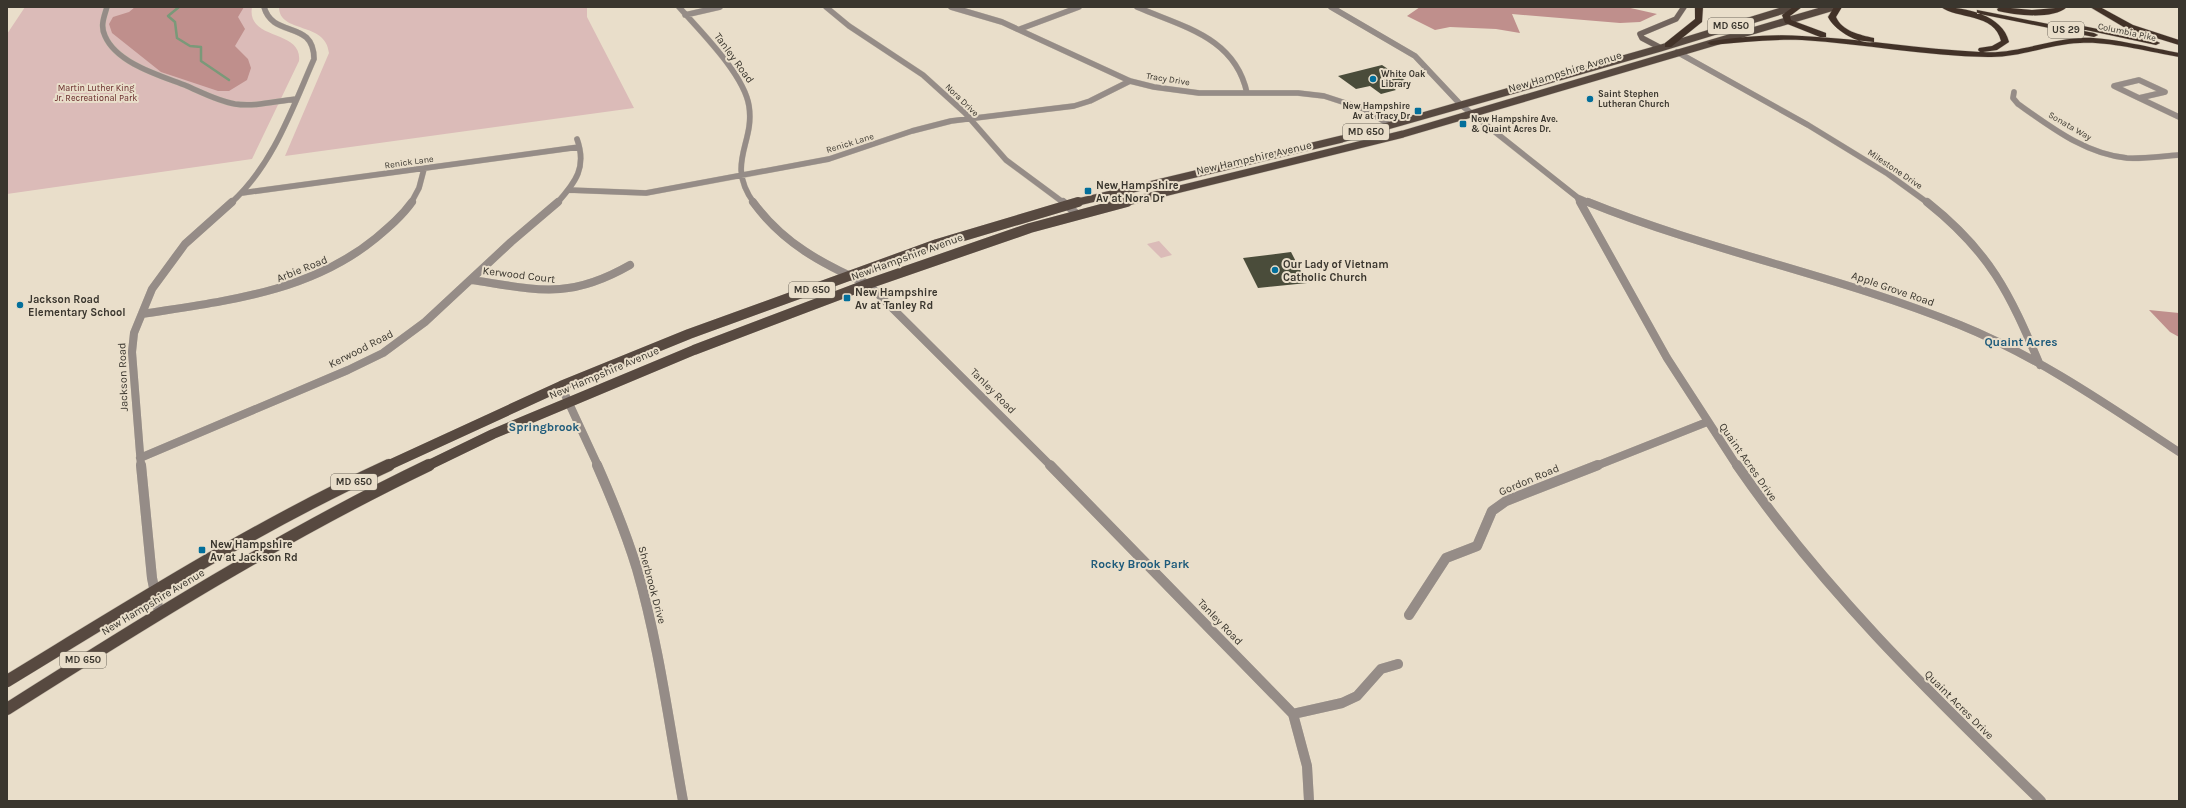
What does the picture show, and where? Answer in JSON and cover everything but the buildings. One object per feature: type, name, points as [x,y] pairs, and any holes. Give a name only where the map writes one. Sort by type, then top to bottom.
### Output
[{"type":"highway","points":[[1664,47],[1698,20],[1699,7]]},
{"type":"highway","points":[[1798,7],[1786,15],[1788,21],[1824,36],[1855,43]]},
{"type":"highway","points":[[1838,7],[1832,17],[1836,24],[1850,33],[1884,43],[1974,50],[1994,48],[2005,42],[2003,32],[1988,21],[1945,7]]},
{"type":"highway","name":"Columbia Pike","points":[[1954,7],[2179,54]]},
{"type":"highway","name":"Columbia Pike","points":[[1979,7],[2179,47]]},
{"type":"highway","points":[[1990,7],[2036,12],[2055,11],[2063,7]]},
{"type":"highway","points":[[2094,7],[2130,27],[2179,43]]},
{"type":"highway","points":[[1711,43],[1778,38],[1855,43],[1944,53],[1990,55],[2028,51],[2058,42],[2082,40],[2179,54]]},
{"type":"main road","name":"New Hampshire Avenue","points":[[7,681],[154,591],[276,522],[365,477],[478,423],[561,386],[689,334],[973,232],[1068,204],[1286,152],[1461,106],[1664,47],[1794,7]]},
{"type":"main road","name":"New Hampshire Avenue","points":[[7,709],[159,612],[385,486],[493,434],[694,350],[868,284],[995,239],[1078,214],[1162,192],[1297,161],[1472,115],[1640,63],[1834,7]]},
{"type":"main road","points":[[1677,52],[1674,48],[1724,34],[1724,28]]},
{"type":"main road","points":[[1640,63],[1639,59],[1659,53],[1664,47]]},
{"type":"main road","points":[[1286,152],[1297,161]]},
{"type":"street","points":[[108,7],[101,24],[102,32],[122,55],[136,66],[225,102],[244,105],[296,99]]},
{"type":"street","name":"Jackson Road","points":[[159,612],[154,591],[140,458],[132,352],[134,333],[152,288],[185,244],[242,193],[273,151],[296,99],[315,51],[311,42],[304,34],[281,27],[270,20],[264,13],[264,7]]},
{"type":"street","name":"Tanley Road","points":[[679,7],[742,87],[749,105],[749,121],[740,167],[745,189],[751,201],[768,222],[792,242],[834,270],[868,284],[1090,505],[1293,714],[1307,766],[1309,801]]},
{"type":"street","points":[[685,15],[720,7]]},
{"type":"street","name":"Nora Drive","points":[[826,7],[867,39],[894,54],[923,75],[969,118],[1005,159],[1068,204],[1078,214]]},
{"type":"street","name":"Tracy Drive","points":[[952,7],[982,15],[1020,29],[1130,81],[1175,91],[1324,96],[1364,109],[1390,125]]},
{"type":"street","points":[[1020,29],[1079,7]]},
{"type":"street","points":[[1137,7],[1186,28],[1220,47],[1239,67],[1247,93]]},
{"type":"street","name":"Quaint Acres Drive","points":[[1331,7],[1415,56],[1461,106],[1577,197],[1667,358],[1707,422],[1766,507],[1843,601],[1932,696],[2041,801]]},
{"type":"street","points":[[1664,47],[1642,38],[1640,34],[1676,19],[1684,7]]},
{"type":"street","name":"Milestone Drive","points":[[1677,52],[1729,78],[1815,129],[1895,179],[1940,212],[1987,260],[2008,292],[2040,365]]},
{"type":"street","points":[[2139,98],[2165,92],[2139,80],[2114,86],[2126,92],[2139,98],[2179,116]]},
{"type":"street","name":"Renick Lane","points":[[568,190],[646,193],[829,159],[912,131],[969,118],[1074,106],[1090,101],[1130,81]]},
{"type":"street","name":"Sonata Way","points":[[2014,92],[2013,98],[2018,104],[2059,132],[2093,150],[2122,157],[2150,157],[2179,154]]},
{"type":"street","name":"Renick Lane","points":[[242,193],[424,169],[578,143]]},
{"type":"street","name":"Kerwood Road","points":[[140,458],[355,366],[392,347],[418,328],[472,280],[568,190],[575,181],[580,168],[582,155],[578,143]]},
{"type":"street","name":"Arbie Road","points":[[142,314],[275,291],[331,270],[353,258],[401,215],[416,198],[424,169]]},
{"type":"street","name":"Apple Grove Road","points":[[1577,197],[1658,228],[1903,302],[1970,329],[2016,351],[2040,365],[2179,452]]},
{"type":"street","name":"Kerwood Court","points":[[472,280],[545,290],[567,291],[588,287],[610,278],[630,265]]},
{"type":"street","name":"Sherbrook Drive","points":[[561,386],[620,521],[637,571],[655,647],[684,801]]},
{"type":"street","name":"Gordon Road","points":[[1408,615],[1446,558],[1477,546],[1492,511],[1506,502],[1707,422]]},
{"type":"street","points":[[1293,714],[1342,703],[1357,696],[1381,669],[1398,664]]},
{"type":"green space","name":"Martin Luther King Jr. Recreational Park","points":[[25,7],[252,7],[252,18],[257,25],[265,31],[292,44],[298,51],[299,61],[252,159],[7,194],[7,34]]},
{"type":"green space","points":[[279,7],[587,7],[587,17],[634,108],[285,156],[329,53],[326,43],[320,36],[286,21],[281,15]]},
{"type":"green space","points":[[1159,241],[1172,255],[1161,258],[1147,244]]},
{"type":"shaded area","points":[[135,7],[244,7],[238,17],[245,29],[235,46],[248,59],[251,68],[247,80],[229,91],[218,91],[161,72],[112,33],[109,24],[113,17],[129,12]]},
{"type":"shaded area","points":[[1420,7],[1626,7],[1657,14],[1640,22],[1620,23],[1512,14],[1520,33],[1496,29],[1450,27],[1435,30],[1407,16]]},
{"type":"shaded area","points":[[2149,310],[2179,313],[2179,337],[2170,332]]},
{"type":"waterway","points":[[179,7],[168,16],[175,22],[177,38],[190,46],[201,47],[201,61],[229,80]]},
{"type":"place","name":"White Oak Library","points":[[1373,79]]},
{"type":"place","name":"Saint Stephen Lutheran Church","points":[[1590,99]]},
{"type":"place","name":"New Hampshire Av at Tracy Dr","points":[[1418,111]]},
{"type":"place","name":"New Hampshire Ave. & Quaint Acres Dr.","points":[[1463,124]]},
{"type":"place","name":"New Hampshire Av at Nora Dr","points":[[1088,191]]},
{"type":"place","name":"Our Lady of Vietnam Catholic Church","points":[[1275,270]]},
{"type":"place","name":"New Hampshire Av at Tanley Rd","points":[[847,298]]},
{"type":"place","name":"Jackson Road Elementary School","points":[[20,305]]},
{"type":"place","name":"New Hampshire Av at Jackson Rd","points":[[202,550]]},
{"type":"district","name":"Quaint Acres","points":[[2021,342]]},
{"type":"district","name":"Springbrook","points":[[544,427]]},
{"type":"district","name":"Rocky Brook Park","points":[[1140,564]]}]
